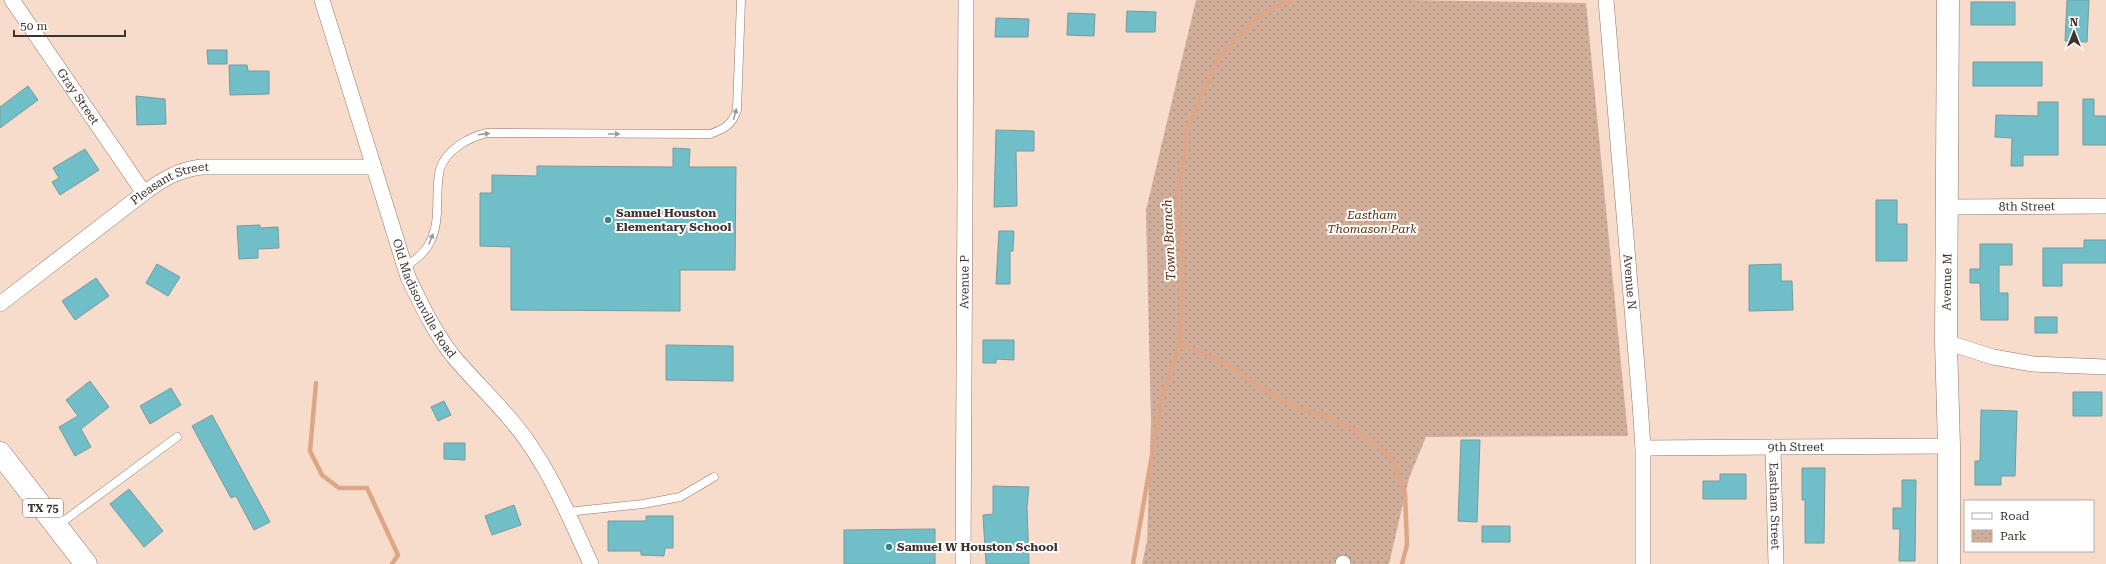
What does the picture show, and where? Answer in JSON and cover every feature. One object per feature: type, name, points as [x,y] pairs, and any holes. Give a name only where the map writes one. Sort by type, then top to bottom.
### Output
[{"type":"main road","name":"Avenue M","points":[[1948,0],[1948,207],[1946,342],[1949,446],[1949,564]]},
{"type":"main road","name":"TX 75","points":[[0,453],[86,564]]},
{"type":"street","name":"Gray Street","points":[[12,0],[144,193]]},
{"type":"street","name":"Old Madisonville Road","points":[[322,0],[405,267],[432,324],[453,355],[500,406],[532,448],[567,512],[591,564]]},
{"type":"street","name":"Avenue P","points":[[963,564],[966,0]]},
{"type":"street","name":"Avenue N","points":[[1606,0],[1643,448],[1643,564]]},
{"type":"street","name":"Pleasant Street","points":[[0,304],[144,193],[168,176],[184,169],[201,166],[374,168]]},
{"type":"street","name":"8th Street","points":[[1948,207],[2106,206]]},
{"type":"street","points":[[1946,342],[1993,357],[2033,364],[2106,367]]},
{"type":"street","name":"9th Street","points":[[1643,448],[1949,446]]},
{"type":"street","name":"Eastham Street","points":[[1773,447],[1776,564]]},
{"type":"lane","points":[[405,267],[425,251],[431,240],[437,219],[440,168],[458,146],[474,136],[487,134],[710,134],[723,129],[733,121],[737,110],[741,0]]},
{"type":"lane","points":[[57,527],[177,437]]},
{"type":"lane","points":[[567,512],[643,504],[680,497],[714,477]]},
{"type":"green space","name":"Eastham Thomason Park","points":[[1196,0],[1407,0],[1586,3],[1628,436],[1426,437],[1409,478],[1389,564],[1142,564],[1147,541],[1151,422],[1146,210]]},
{"type":"building","points":[[2067,0],[2089,0],[2087,42],[2065,41]]},
{"type":"building","points":[[1971,2],[2015,2],[2015,25],[1971,25]]},
{"type":"building","points":[[1127,11],[1156,12],[1155,32],[1126,32]]},
{"type":"building","points":[[1068,13],[1095,14],[1094,36],[1067,35]]},
{"type":"building","points":[[996,18],[1029,19],[1028,37],[995,37]]},
{"type":"building","points":[[207,50],[227,50],[227,64],[208,64]]},
{"type":"building","points":[[1973,62],[2042,62],[2042,86],[1973,86]]},
{"type":"building","points":[[229,65],[247,65],[248,71],[269,71],[269,94],[230,95]]},
{"type":"building","points":[[28,86],[38,100],[0,128],[0,107]]},
{"type":"building","points":[[136,96],[165,99],[166,124],[137,125]]},
{"type":"building","points":[[2083,99],[2094,99],[2094,116],[2106,116],[2106,145],[2083,145]]},
{"type":"building","points":[[2038,102],[2058,102],[2058,155],[2023,155],[2023,166],[2011,166],[2012,138],[1995,137],[1996,115],[2038,116]]},
{"type":"building","points":[[996,130],[1034,131],[1034,151],[1016,151],[1017,206],[994,207]]},
{"type":"building","name":"Samuel Houston Elementary School","points":[[673,148],[690,149],[689,167],[736,167],[735,270],[680,270],[680,311],[511,310],[511,247],[480,246],[480,193],[492,193],[492,175],[537,176],[537,166],[673,167]]},
{"type":"building","points":[[85,149],[99,170],[60,195],[52,182],[59,178],[53,168]]},
{"type":"building","points":[[1876,200],[1897,200],[1897,224],[1907,224],[1907,261],[1876,261]]},
{"type":"building","points":[[260,225],[260,228],[278,227],[279,248],[258,249],[258,258],[239,259],[237,226]]},
{"type":"building","points":[[999,231],[1014,231],[1013,251],[1010,251],[1010,284],[996,284]]},
{"type":"building","points":[[2084,240],[2106,240],[2106,263],[2062,263],[2062,286],[2043,286],[2043,248],[2084,248]]},
{"type":"building","points":[[1980,244],[2012,244],[2012,265],[1999,265],[1999,293],[2008,293],[2008,320],[1981,320],[1980,283],[1970,283],[1970,269],[1980,269]]},
{"type":"building","points":[[157,264],[180,277],[168,296],[146,283]]},
{"type":"building","points":[[1781,264],[1781,281],[1792,281],[1793,310],[1749,311],[1749,265]]},
{"type":"building","points":[[96,278],[109,296],[75,320],[62,301]]},
{"type":"building","points":[[2035,317],[2057,317],[2057,333],[2035,333]]},
{"type":"building","points":[[983,340],[1014,340],[1014,360],[996,359],[996,363],[983,363]]},
{"type":"building","points":[[666,345],[733,346],[733,381],[666,380]]},
{"type":"building","points":[[90,381],[109,407],[81,429],[91,447],[75,456],[59,427],[78,416],[66,400]]},
{"type":"building","points":[[171,388],[181,405],[150,424],[140,406]]},
{"type":"building","points":[[2073,392],[2102,392],[2102,416],[2073,416]]},
{"type":"building","points":[[444,401],[451,415],[438,421],[431,407]]},
{"type":"building","points":[[1981,410],[2017,411],[2015,476],[2001,476],[2001,485],[1975,485],[1975,461],[1980,461]]},
{"type":"building","points":[[212,415],[270,522],[254,530],[236,496],[231,498],[192,426]]},
{"type":"building","points":[[1461,440],[1480,440],[1477,522],[1458,521]]},
{"type":"building","points":[[444,443],[465,443],[465,460],[444,459]]},
{"type":"building","points":[[1802,468],[1825,468],[1824,543],[1805,543],[1805,500],[1802,500]]},
{"type":"building","points":[[1720,474],[1746,474],[1746,499],[1703,499],[1703,481],[1720,481]]},
{"type":"building","points":[[1902,480],[1916,480],[1915,561],[1899,561],[1900,529],[1893,529],[1893,508],[1902,508]]},
{"type":"building","points":[[993,486],[1029,487],[1027,507],[1029,564],[986,564],[983,515],[993,514]]},
{"type":"building","points":[[129,489],[163,531],[144,547],[110,504]]},
{"type":"building","points":[[514,505],[521,525],[492,535],[485,516]]},
{"type":"building","points":[[646,516],[673,516],[673,548],[665,548],[664,556],[641,555],[641,551],[608,551],[608,521],[646,521]]},
{"type":"building","points":[[1482,526],[1510,526],[1510,542],[1482,542]]},
{"type":"building","name":"Samuel W Houston School","points":[[935,529],[935,564],[844,564],[844,530]]},
{"type":"waterway","name":"Town Branch","points":[[1133,564],[1163,392],[1180,343],[1183,263],[1177,195],[1186,150],[1186,131],[1219,57],[1258,17],[1290,0]]},
{"type":"waterway","points":[[1180,343],[1228,365],[1257,386],[1297,408],[1322,415],[1358,431],[1391,457],[1405,493],[1407,545],[1402,564]]},
{"type":"waterway","points":[[316,383],[310,451],[322,475],[339,488],[367,488],[398,555],[392,564]]},
{"type":"place","name":"Samuel Houston Elementary School","points":[[608,220]]},
{"type":"place","name":"Samuel W Houston School","points":[[889,547]]}]
